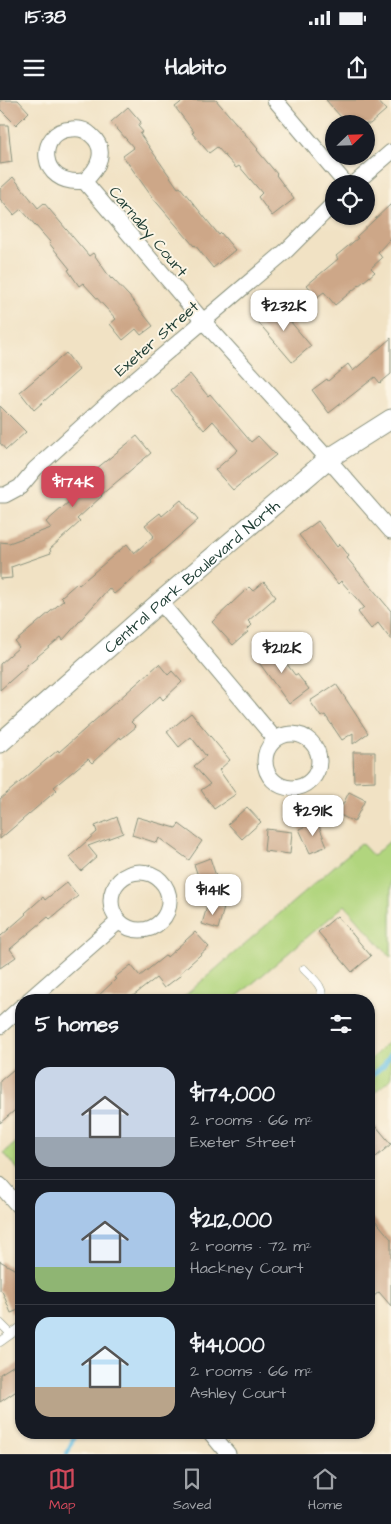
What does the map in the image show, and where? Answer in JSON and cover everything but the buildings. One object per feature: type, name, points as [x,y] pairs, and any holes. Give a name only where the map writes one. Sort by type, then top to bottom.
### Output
[{"type":"street","points":[[275,100],[338,175]]},
{"type":"street","points":[[364,175],[391,152]]},
{"type":"street","name":"Carnaby Court","points":[[84,181],[203,320],[391,531]]},
{"type":"street","name":"Exeter Street","points":[[0,495],[5,495],[20,486],[34,469],[120,392],[286,250],[325,212]]},
{"type":"street","name":"Central Park Boulevard North","points":[[0,743],[160,602],[328,459],[391,419]]},
{"type":"street","points":[[160,602],[275,739]]},
{"type":"street","points":[[36,994],[119,921]]},
{"type":"street","points":[[0,1026],[15,1012]]},
{"type":"street","points":[[0,1185],[15,1202]]},
{"type":"street","points":[[216,1439],[228,1454]]},
{"type":"lane","points":[[304,969],[322,989],[322,994]]},
{"type":"lane","points":[[0,1323],[11,1334]]},
{"type":"lane","points":[[0,1342],[15,1331]]},
{"type":"green space","points":[[391,840],[391,958],[345,905],[240,994],[187,994],[361,843],[373,856]]},
{"type":"green space","points":[[391,1039],[391,1079],[375,1092],[375,1055]]},
{"type":"green space","points":[[15,1143],[15,1166],[4,1153]]},
{"type":"waterway","points":[[375,1073],[384,1065],[391,1053]]},
{"type":"waterway","points":[[67,1454],[73,1439]]}]
